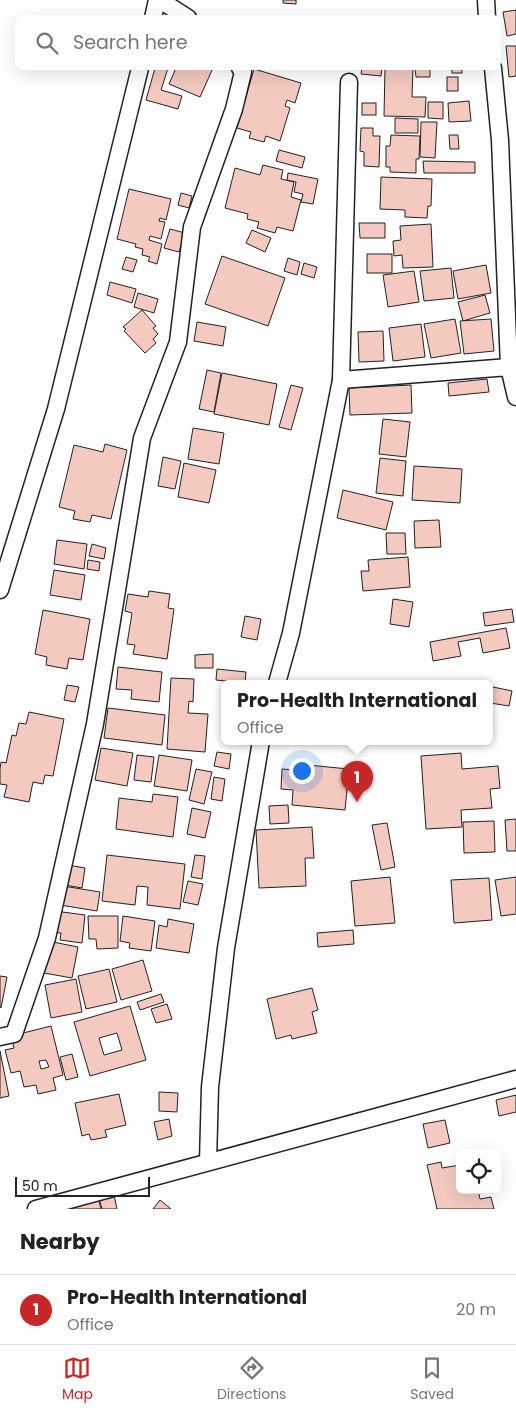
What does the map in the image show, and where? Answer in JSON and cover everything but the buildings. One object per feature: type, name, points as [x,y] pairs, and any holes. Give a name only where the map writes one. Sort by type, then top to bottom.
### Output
[{"type":"street","points":[[154,15],[159,0],[183,15]]},
{"type":"street","points":[[486,0],[487,15]]},
{"type":"street","points":[[0,590],[56,410],[140,70]]},
{"type":"street","points":[[0,1037],[14,1034],[47,938],[95,724],[142,438],[178,342],[192,227],[234,109],[243,72],[242,70]]},
{"type":"street","points":[[492,70],[500,140],[509,367],[516,397]]},
{"type":"street","points":[[278,680],[291,633],[342,380],[349,82]]},
{"type":"street","points":[[342,380],[509,367]]},
{"type":"street","points":[[208,1162],[210,1087],[226,948],[260,745]]},
{"type":"street","points":[[36,1209],[516,1079]]},
{"type":"place","name":"Pro-Health International","points":[[357,802]]}]
